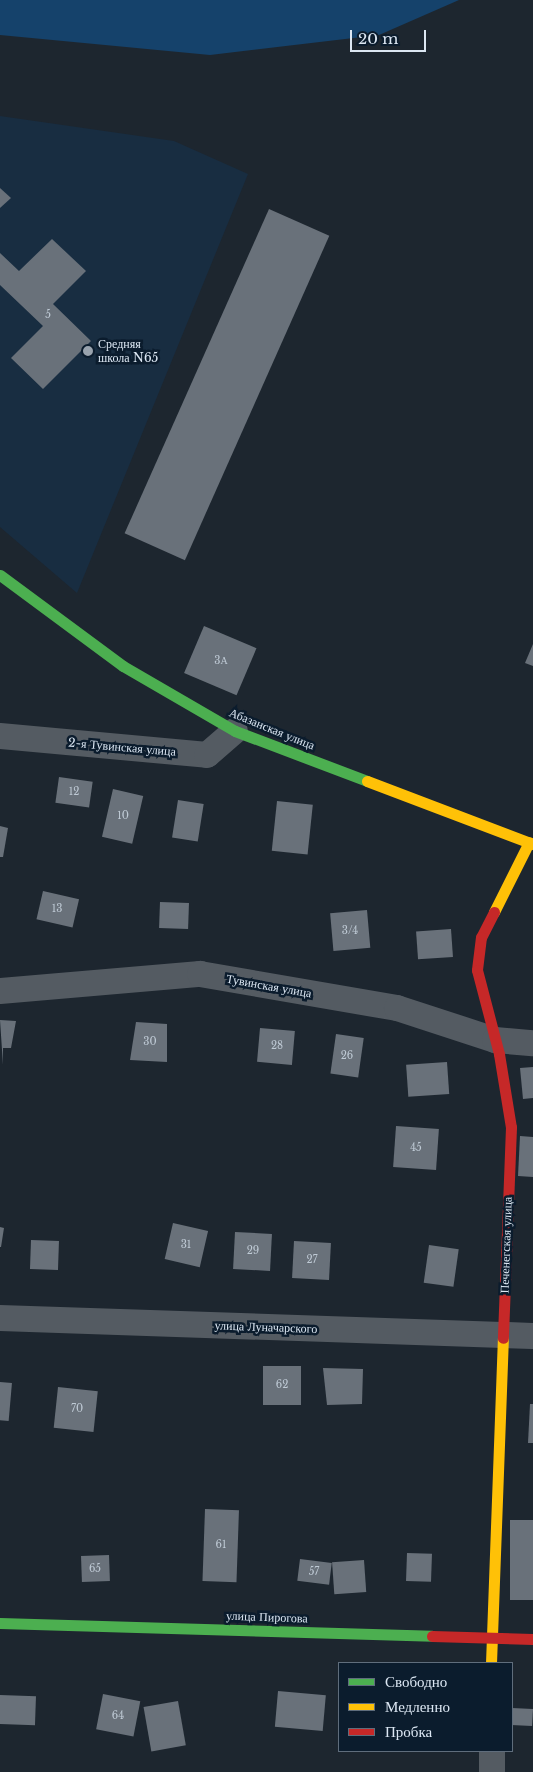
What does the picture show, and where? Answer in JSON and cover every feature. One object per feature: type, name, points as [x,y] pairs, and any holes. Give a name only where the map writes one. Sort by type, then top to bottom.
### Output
[{"type":"street","name":"Абазанская улица","points":[[0,575],[123,666],[235,731],[531,843]]},
{"type":"street","name":"2-я Тувинская улица","points":[[0,736],[208,756],[235,731]]},
{"type":"street","name":"Печенегская улица","points":[[491,1662],[511,1127],[495,1040],[477,970],[480,937],[531,843]]},
{"type":"street","name":"Тувинская улица","points":[[0,991],[200,974],[397,1008],[495,1040],[533,1043]]},
{"type":"street","name":"улица Луначарского","points":[[0,1318],[533,1336]]},
{"type":"street","name":"улица Пирогова","points":[[0,1623],[533,1639]]},
{"type":"street","points":[[492,1752],[492,1772]]},
{"type":"shaded area","name":"Средняя школа N65","points":[[0,116],[174,141],[248,174],[77,593],[0,527]]},
{"type":"water","points":[[0,0],[459,0],[379,35],[210,55],[0,35]]},
{"type":"building","points":[[0,188],[11,198],[0,208]]},
{"type":"building","points":[[269,209],[329,236],[185,560],[125,533]]},
{"type":"building","name":"Средняя школа N65","points":[[52,239],[86,271],[53,304],[91,341],[43,389],[11,358],[43,326],[0,285],[0,253],[19,271]]},
{"type":"building","points":[[204,626],[256,648],[237,695],[184,673]]},
{"type":"building","points":[[533,644],[533,666],[525,663]]},
{"type":"building","points":[[59,777],[93,782],[89,807],[55,803]]},
{"type":"building","points":[[113,789],[143,796],[132,844],[102,837]]},
{"type":"building","points":[[178,800],[204,804],[198,842],[172,838]]},
{"type":"building","points":[[277,801],[313,805],[308,854],[272,851]]},
{"type":"building","points":[[0,826],[8,828],[3,857],[0,857]]},
{"type":"building","points":[[43,891],[79,899],[73,928],[36,919]]},
{"type":"building","points":[[160,902],[189,903],[188,929],[159,928]]},
{"type":"building","points":[[367,910],[370,948],[333,951],[330,913]]},
{"type":"building","points":[[451,929],[453,957],[418,959],[416,931]]},
{"type":"building","points":[[0,1020],[16,1021],[11,1048],[3,1048],[3,1065]]},
{"type":"building","points":[[136,1022],[167,1024],[167,1062],[130,1060]]},
{"type":"building","points":[[260,1028],[295,1031],[292,1065],[257,1062]]},
{"type":"building","points":[[336,1034],[364,1038],[358,1078],[330,1074]]},
{"type":"building","points":[[447,1062],[449,1094],[408,1097],[406,1065]]},
{"type":"building","points":[[533,1067],[533,1098],[523,1099],[520,1068]]},
{"type":"building","points":[[396,1126],[439,1129],[436,1170],[393,1167]]},
{"type":"building","points":[[520,1136],[533,1137],[533,1177],[518,1176]]},
{"type":"building","points":[[173,1223],[208,1231],[200,1267],[165,1259]]},
{"type":"building","points":[[0,1227],[4,1228],[1,1247],[0,1247]]},
{"type":"building","points":[[235,1232],[272,1234],[270,1271],[233,1269]]},
{"type":"building","points":[[31,1240],[59,1241],[58,1270],[30,1269]]},
{"type":"building","points":[[294,1241],[331,1243],[329,1280],[292,1278]]},
{"type":"building","points":[[429,1245],[459,1249],[453,1287],[424,1283]]},
{"type":"building","points":[[263,1366],[301,1366],[301,1405],[263,1405]]},
{"type":"building","points":[[323,1368],[363,1369],[362,1404],[327,1405]]},
{"type":"building","points":[[0,1382],[12,1383],[9,1421],[0,1420]]},
{"type":"building","points":[[58,1387],[98,1391],[93,1432],[54,1428]]},
{"type":"building","points":[[530,1404],[533,1404],[533,1443],[528,1443]]},
{"type":"building","points":[[205,1509],[239,1510],[236,1582],[202,1581]]},
{"type":"building","points":[[510,1520],[533,1520],[533,1600],[510,1600]]},
{"type":"building","points":[[407,1553],[432,1554],[431,1582],[406,1581]]},
{"type":"building","points":[[109,1555],[110,1581],[82,1582],[81,1556]]},
{"type":"building","points":[[300,1559],[332,1563],[329,1585],[297,1581]]},
{"type":"building","points":[[364,1560],[366,1592],[334,1594],[332,1562]]},
{"type":"building","points":[[278,1691],[326,1695],[323,1731],[275,1727]]},
{"type":"building","points":[[103,1694],[140,1701],[133,1737],[96,1729]]},
{"type":"building","points":[[0,1695],[36,1696],[35,1725],[0,1724]]},
{"type":"building","points":[[178,1701],[186,1745],[151,1751],[144,1707]]},
{"type":"building","points":[[513,1708],[533,1709],[532,1726],[513,1725]]},
{"type":"traffic: fast","points":[[0,575],[123,666],[235,731],[367,781]]},
{"type":"traffic: fast","points":[[0,1623],[432,1636]]},
{"type":"traffic: slow","points":[[367,781],[533,844]]},
{"type":"traffic: slow","points":[[494,912],[529,842]]},
{"type":"traffic: slow","points":[[491,1662],[503,1338]]},
{"type":"traffic: jam","points":[[494,912],[481,937],[477,970],[499,1054],[511,1127],[503,1338]]},
{"type":"traffic: jam","points":[[432,1636],[533,1639]]},
{"type":"place","name":"Средняя школа N65","points":[[88,351]]}]
